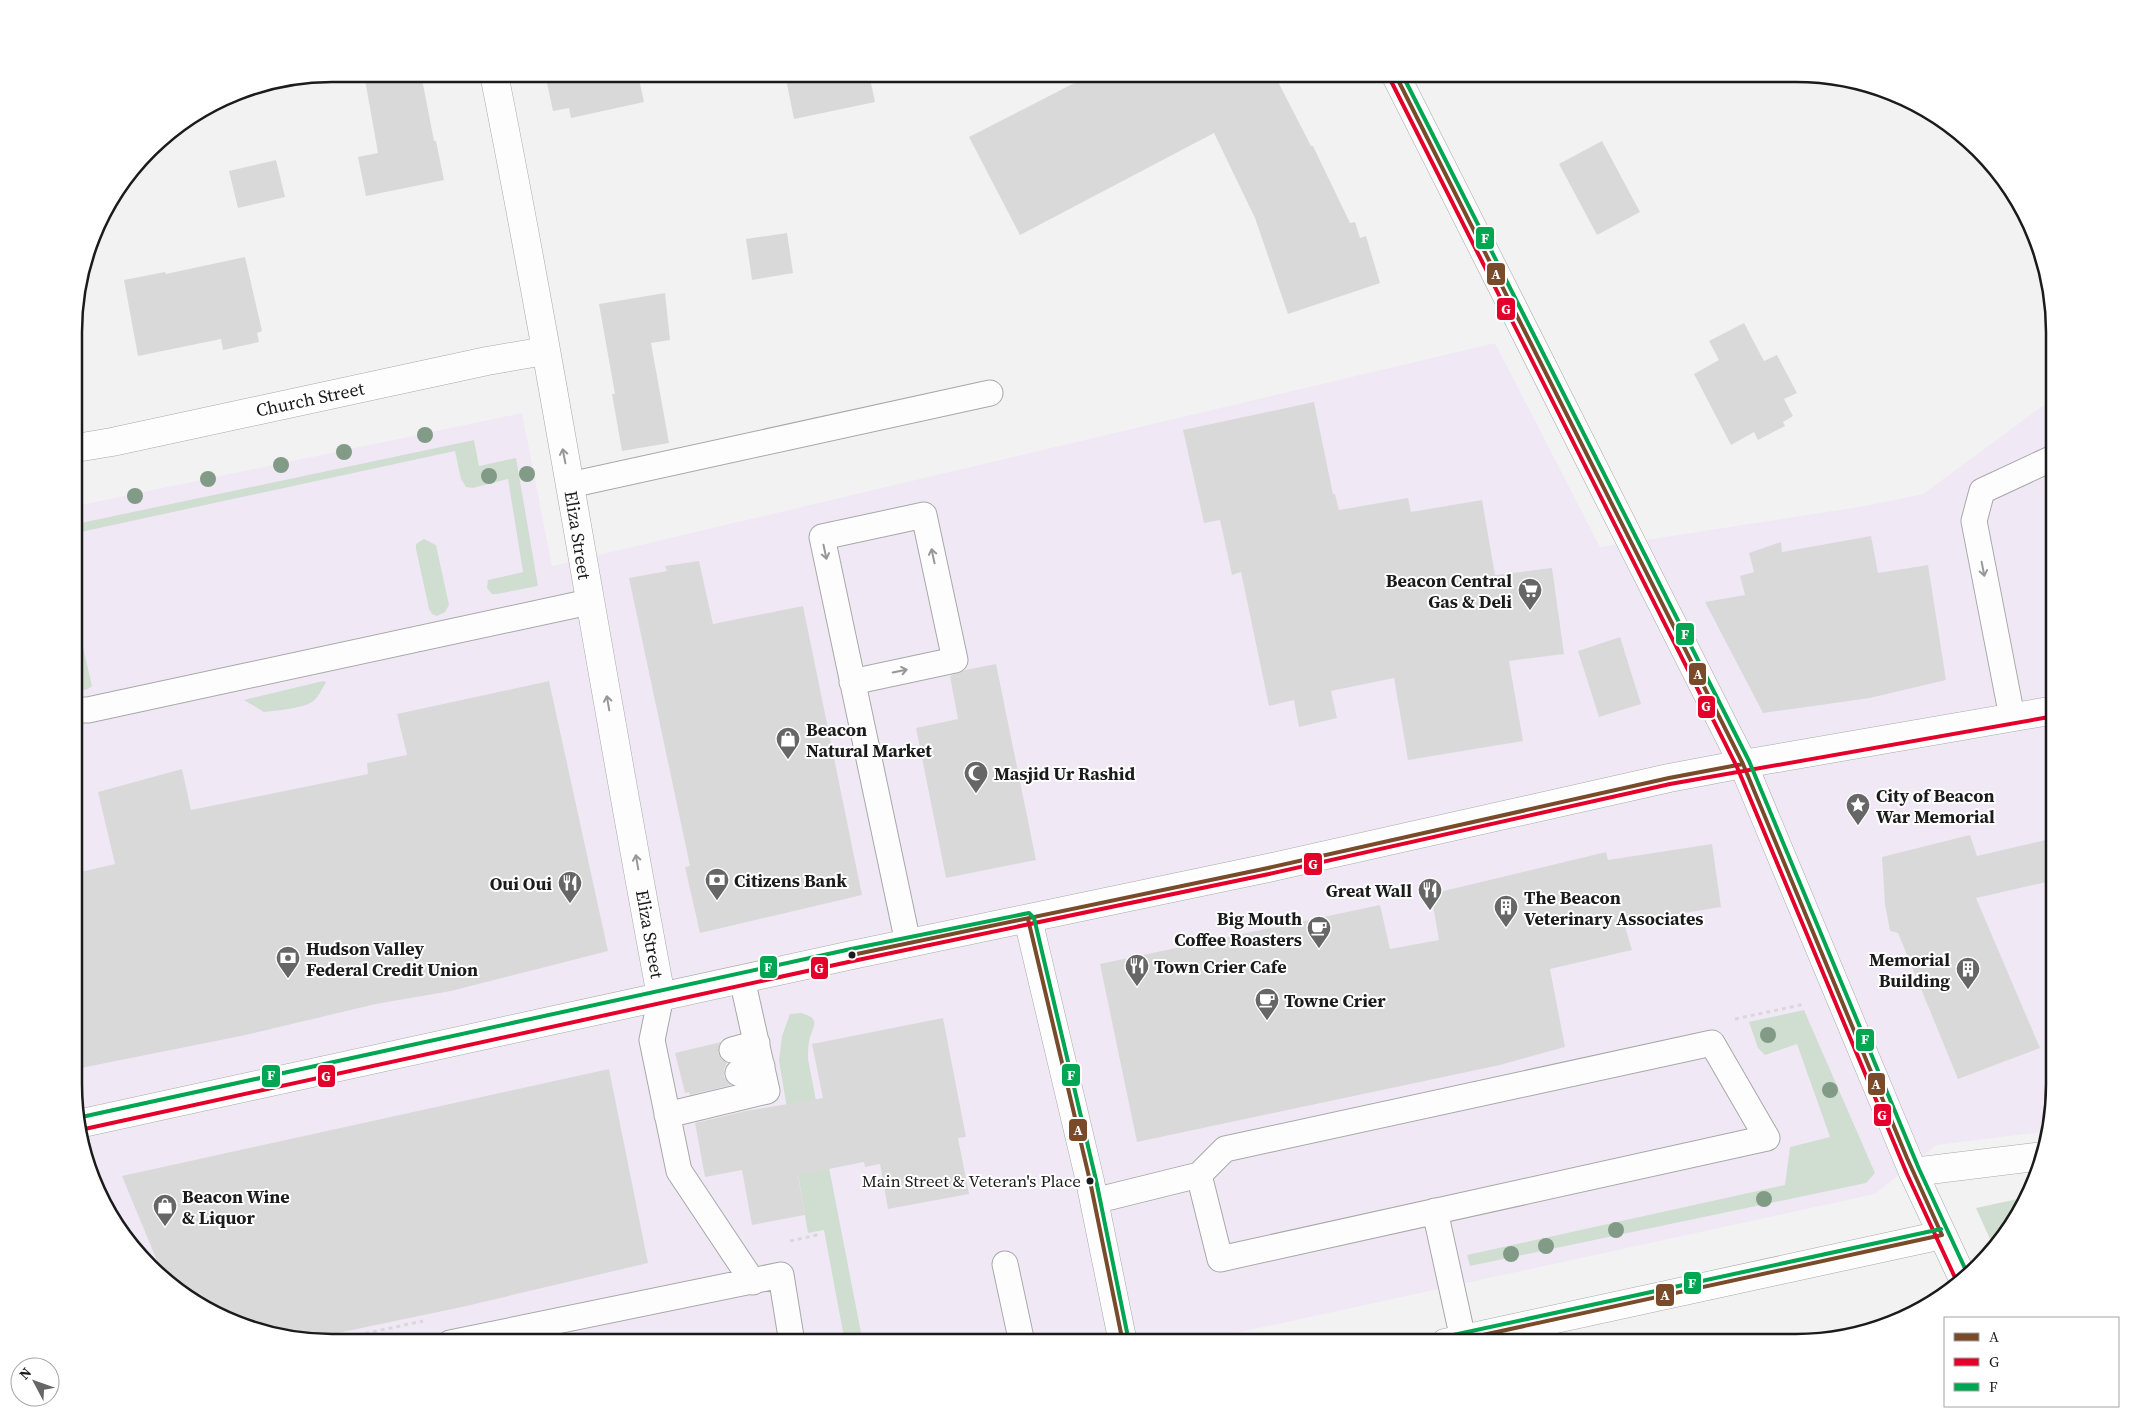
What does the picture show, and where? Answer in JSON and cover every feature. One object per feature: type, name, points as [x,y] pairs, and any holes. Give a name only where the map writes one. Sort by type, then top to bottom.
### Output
[{"type":"street","name":"Eliza Street","points":[[496,82],[520,205],[589,602],[661,996]]},
{"type":"street","points":[[1398,82],[1743,764],[1914,1172],[1960,1273]]},
{"type":"street","name":"Church Street","points":[[82,447],[487,361],[545,351]]},
{"type":"street","points":[[86,1122],[661,996],[1268,868],[1669,778],[2046,711]]},
{"type":"street","points":[[1028,919],[1094,1201],[1121,1334]]},
{"type":"street","points":[[1914,1172],[2035,1157]]},
{"type":"street","points":[[1486,1334],[1942,1235]]},
{"type":"lane","points":[[570,485],[990,392]]},
{"type":"lane","points":[[2012,717],[1974,521],[1982,491],[2046,461]]},
{"type":"lane","points":[[852,682],[955,660],[924,515],[822,537],[852,682],[908,943]]},
{"type":"lane","points":[[82,709],[108,706],[589,602]]},
{"type":"lane","points":[[667,1115],[768,1091],[742,979]]},
{"type":"lane","points":[[661,996],[652,1040],[670,1076],[667,1115],[679,1171],[754,1282]]},
{"type":"lane","points":[[1094,1201],[1199,1175],[1225,1149],[1712,1043],[1767,1138],[1220,1258],[1199,1175]]},
{"type":"lane","points":[[735,1061],[760,1055]]},
{"type":"lane","points":[[1435,1211],[1453,1334]]},
{"type":"lane","points":[[1005,1264],[1020,1334]]},
{"type":"lane","points":[[495,1334],[781,1275],[791,1334]]},
{"type":"shaded area","points":[[1495,343],[1600,547],[1865,506],[1923,494],[2041,407],[2046,406],[2046,1100],[2042,1132],[1937,1145],[1875,1194],[1232,1334],[317,1334],[268,1326],[222,1309],[180,1283],[134,1237],[108,1195],[96,1165],[87,1133],[82,1084],[82,505],[522,413],[552,566]]},
{"type":"green space","points":[[474,440],[479,466],[516,458],[538,586],[497,594],[492,594],[487,588],[488,580],[523,572],[508,479],[473,488],[466,487],[461,479],[455,451],[82,532],[82,523]]},
{"type":"green space","points":[[424,539],[436,545],[449,605],[445,612],[437,616],[432,614],[429,609],[416,549],[416,544]]},
{"type":"green space","points":[[82,643],[92,686],[85,690],[82,689]]},
{"type":"green space","points":[[323,681],[326,682],[316,698],[303,706],[264,712],[244,700]]},
{"type":"green space","points":[[1804,1010],[1875,1173],[1866,1183],[1470,1266],[1467,1255],[1785,1185],[1790,1147],[1830,1137],[1797,1044],[1765,1055],[1758,1048],[1749,1022]]},
{"type":"green space","points":[[801,1013],[808,1015],[814,1021],[814,1027],[810,1036],[808,1059],[861,1334],[843,1334],[824,1230],[808,1233],[779,1061],[782,1036],[790,1014]]},
{"type":"green space","points":[[2019,1199],[1991,1241],[1976,1208]]},
{"type":"building","points":[[365,82],[423,82],[444,180],[366,196],[358,157],[378,153]]},
{"type":"building","points":[[547,82],[640,82],[644,102],[571,118],[569,108],[553,111]]},
{"type":"building","points":[[787,82],[871,82],[875,102],[794,119]]},
{"type":"building","points":[[1076,82],[1278,82],[1311,146],[1313,146],[1350,223],[1355,222],[1360,238],[1366,236],[1380,283],[1288,314],[1255,218],[1214,133],[1020,235],[969,137]]},
{"type":"building","points":[[1602,141],[1640,212],[1597,235],[1559,164]]},
{"type":"building","points":[[276,160],[285,197],[238,208],[229,171]]},
{"type":"building","points":[[787,233],[793,273],[752,280],[746,239]]},
{"type":"building","points":[[245,257],[262,331],[257,333],[259,342],[223,350],[221,339],[138,356],[124,280],[165,272],[166,274]]},
{"type":"building","points":[[665,293],[670,340],[651,343],[669,443],[622,451],[612,394],[615,394],[599,304]]},
{"type":"building","points":[[1744,323],[1764,361],[1777,355],[1797,393],[1784,399],[1793,416],[1783,422],[1785,426],[1758,440],[1754,432],[1731,445],[1694,374],[1719,360],[1709,341]]},
{"type":"building","points":[[1314,402],[1333,494],[1335,494],[1339,510],[1408,498],[1411,512],[1482,500],[1495,575],[1552,568],[1564,654],[1509,661],[1523,741],[1408,760],[1394,678],[1331,691],[1337,718],[1299,727],[1294,700],[1269,706],[1241,572],[1232,575],[1220,520],[1204,523],[1183,430]]},
{"type":"building","points":[[1871,536],[1878,573],[1928,565],[1946,680],[1870,698],[1763,713],[1705,602],[1745,595],[1740,576],[1754,572],[1749,553],[1781,542],[1782,552]]},
{"type":"building","points":[[699,561],[713,624],[803,606],[862,895],[700,933],[685,867],[690,866],[629,578],[667,571],[665,566]]},
{"type":"building","points":[[1620,637],[1641,704],[1599,717],[1578,651]]},
{"type":"building","name":"Masjid Ur Rashid","points":[[996,664],[1036,860],[946,878],[916,728],[958,719],[950,676],[965,670]]},
{"type":"building","points":[[549,681],[608,951],[451,991],[376,1004],[241,1036],[82,1068],[82,872],[115,864],[98,792],[182,769],[191,810],[368,774],[367,763],[407,755],[397,714]]},
{"type":"building","name":"Memorial Building","points":[[1970,835],[1977,856],[2046,840],[2046,882],[1976,898],[2040,1048],[1958,1079],[1898,933],[1890,931],[1885,904],[1882,857]]},
{"type":"building","points":[[1712,844],[1721,907],[1624,923],[1632,950],[1550,969],[1565,1047],[1500,1065],[1137,1142],[1100,964],[1380,905],[1390,949],[1439,940],[1431,894],[1606,852],[1608,860]]},
{"type":"building","points":[[943,1018],[966,1137],[958,1138],[969,1194],[888,1209],[880,1164],[865,1167],[864,1162],[798,1175],[805,1215],[752,1225],[742,1170],[705,1177],[695,1123],[746,1111],[823,1098],[812,1044]]},
{"type":"building","points":[[721,1042],[718,1053],[722,1060],[727,1063],[724,1069],[724,1077],[731,1085],[690,1095],[689,1092],[685,1093],[675,1053]]},
{"type":"building","points":[[609,1069],[648,1263],[462,1307],[333,1334],[284,1330],[252,1321],[222,1309],[180,1283],[158,1262],[122,1176]]},
{"type":"transit line","name":"G","points":[[1392,82],[1737,767],[1907,1174],[1955,1278]]},
{"type":"transit line","name":"A","points":[[1399,82],[1743,764],[1907,1158],[1942,1235],[1487,1334]]},
{"type":"transit line","name":"F","points":[[1406,82],[1749,761],[1919,1169],[1965,1268]]},
{"type":"transit line","name":"G","points":[[86,1129],[853,961],[1269,874],[1670,784],[2046,718]]},
{"type":"transit line","name":"A","points":[[852,955],[1268,868],[1669,778],[1743,764]]},
{"type":"transit line","name":"F","points":[[85,1116],[851,949],[1029,913],[1034,918],[1096,1180],[1127,1334]]},
{"type":"transit line","name":"A","points":[[1028,919],[1090,1181],[1121,1334]]},
{"type":"transit line","name":"F","points":[[1458,1334],[1941,1229]]},
{"type":"place","name":"Beacon Central Gas & Deli","points":[[1530,611]]},
{"type":"place","name":"Beacon Natural Market","points":[[788,760]]},
{"type":"place","name":"Masjid Ur Rashid","points":[[976,794]]},
{"type":"place","name":"City of Beacon War Memorial","points":[[1858,826]]},
{"type":"place","name":"Citizens Bank","points":[[717,901]]},
{"type":"place","name":"Oui Oui","points":[[570,904]]},
{"type":"place","name":"Great Wall","points":[[1430,911]]},
{"type":"place","name":"The Beacon Veterinary Associates","points":[[1506,928]]},
{"type":"place","name":"Big Mouth Coffee Roasters","points":[[1319,949]]},
{"type":"place","name":"Hudson Valley Federal Credit Union","points":[[288,979]]},
{"type":"place","name":"Town Crier Cafe","points":[[1137,987]]},
{"type":"place","name":"Memorial Building","points":[[1968,990]]},
{"type":"place","name":"Towne Crier","points":[[1267,1021]]},
{"type":"place","name":"Main Street & Veteran's Place","points":[[1090,1181]]},
{"type":"place","name":"Beacon Wine & Liquor","points":[[165,1227]]}]
